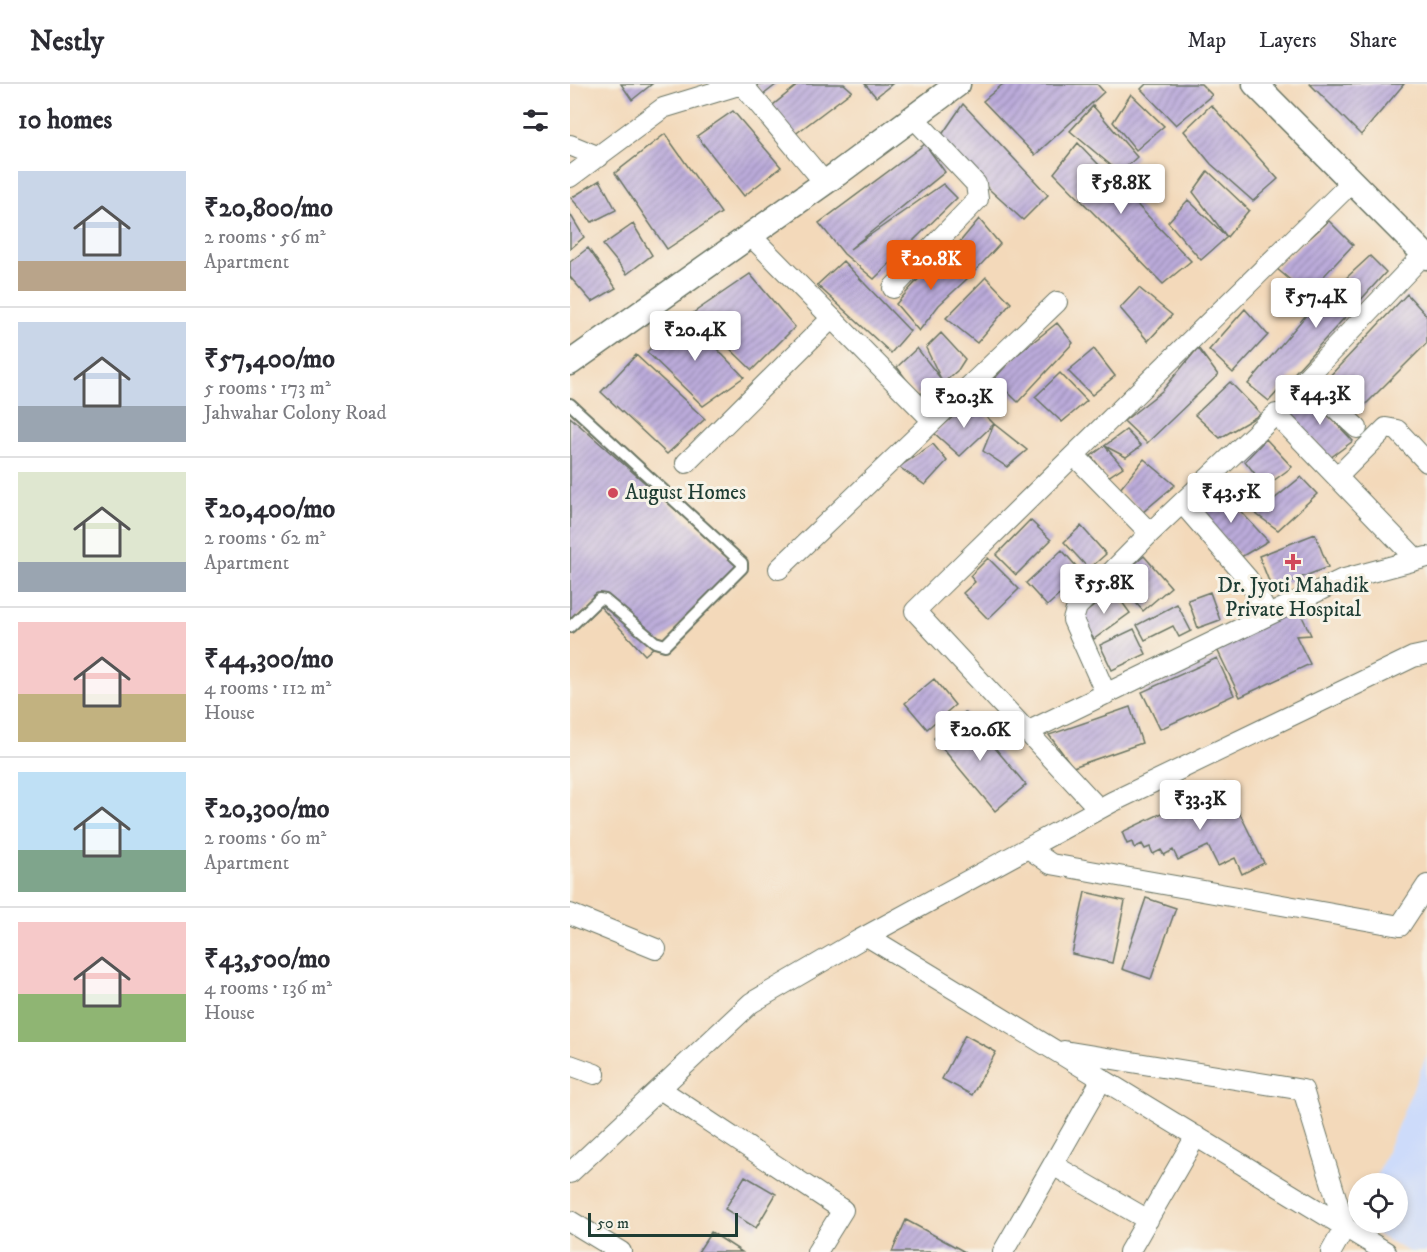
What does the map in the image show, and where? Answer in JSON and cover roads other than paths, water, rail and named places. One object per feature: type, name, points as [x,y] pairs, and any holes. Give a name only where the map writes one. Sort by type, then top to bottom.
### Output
[{"type":"street","points":[[570,177],[663,108],[742,84],[825,183]]},
{"type":"street","points":[[570,363],[825,183],[958,84]]},
{"type":"street","points":[[1256,84],[1425,256],[1307,377],[1307,382],[1357,428]]},
{"type":"street","points":[[893,288],[978,199],[976,184],[914,117]]},
{"type":"street","points":[[570,145],[599,156]]},
{"type":"street","points":[[1099,809],[915,611],[1352,182]]},
{"type":"street","points":[[750,236],[933,421]]},
{"type":"street","points":[[779,569],[1057,302]]},
{"type":"street","points":[[686,463],[832,318]]},
{"type":"street","points":[[1106,694],[1073,620],[1077,607],[1150,533],[1276,414],[1336,477],[1421,558]]},
{"type":"street","points":[[1336,477],[1386,428],[1397,430],[1427,462]]},
{"type":"street","points":[[1074,455],[1150,533]]},
{"type":"street","points":[[1183,504],[1248,579],[1268,615]]},
{"type":"street","points":[[1027,732],[1341,580],[1421,558]]},
{"type":"street","points":[[570,1173],[751,1003],[867,936],[1099,809],[1413,657],[1427,654]]},
{"type":"street","points":[[1028,848],[1051,864],[1400,926],[1427,885]]},
{"type":"street","points":[[570,914],[656,949]]},
{"type":"street","points":[[867,936],[1386,1252]]},
{"type":"street","points":[[1053,1049],[1303,1090],[1345,1227],[1331,1252]]},
{"type":"street","points":[[570,1065],[595,1074]]},
{"type":"street","points":[[1003,1252],[1102,1079]]},
{"type":"street","points":[[660,1089],[843,1210],[817,1252]]},
{"type":"street","points":[[1129,1252],[1196,1136]]},
{"type":"street","points":[[1053,1165],[1148,1220]]},
{"type":"street","points":[[570,1221],[621,1252]]},
{"type":"lane","points":[[570,405],[742,564],[742,568],[665,645],[660,645],[605,600],[599,599],[570,627]]},
{"type":"place","name":"August Homes","points":[[613,493]]},
{"type":"place","name":"Dr. Jyoti Mahadik Private Hospital","points":[[1293,562]]}]
